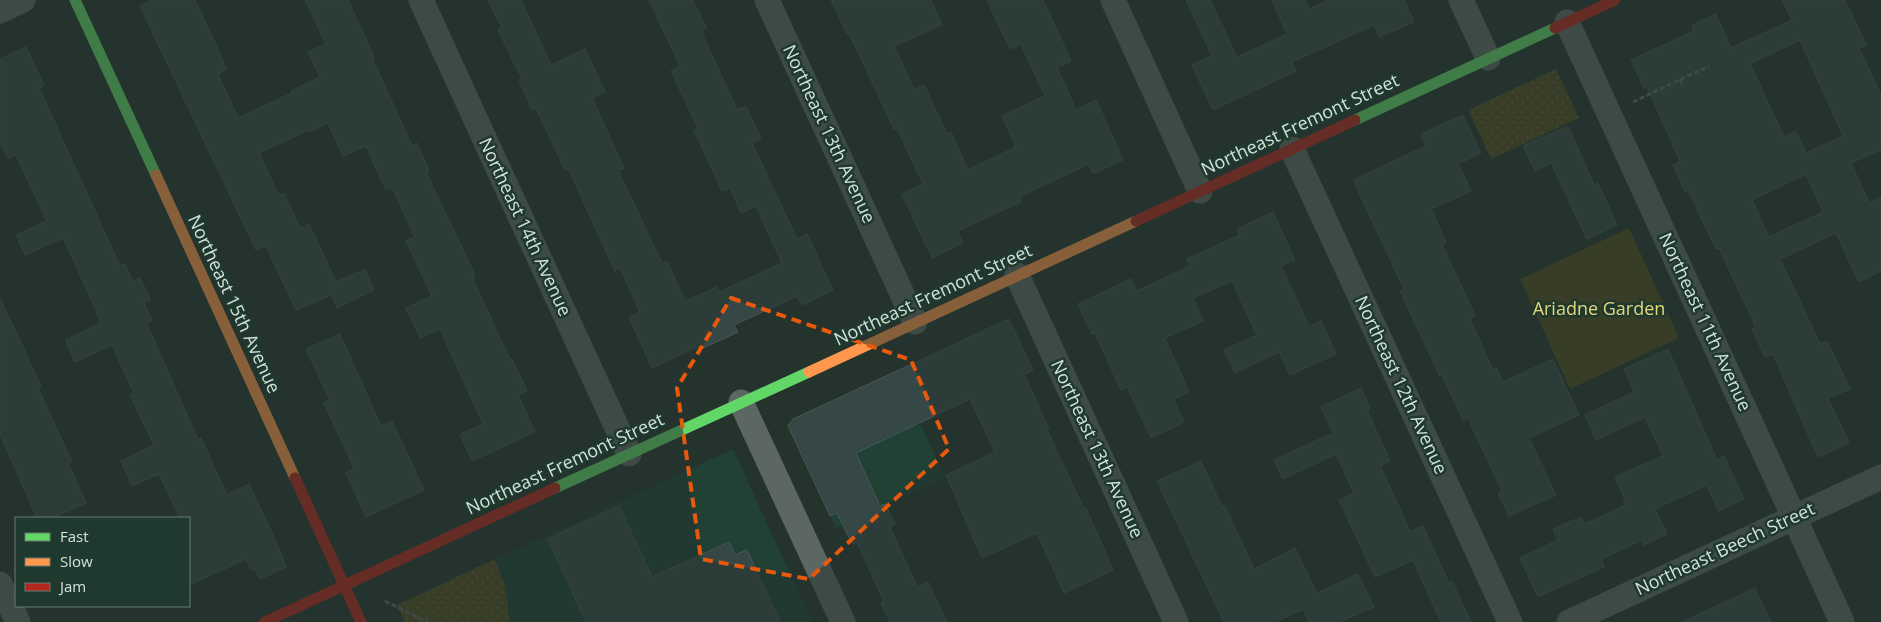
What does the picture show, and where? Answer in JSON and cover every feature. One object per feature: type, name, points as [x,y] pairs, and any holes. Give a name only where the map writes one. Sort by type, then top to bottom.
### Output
[{"type":"main road","name":"Northeast 15th Avenue","points":[[75,0],[362,622]]},
{"type":"main road","name":"Northeast Fremont Street","points":[[265,622],[1615,0]]},
{"type":"street","points":[[0,11],[23,0]]},
{"type":"street","name":"Northeast 14th Avenue","points":[[421,0],[629,454]]},
{"type":"street","name":"Northeast 13th Avenue","points":[[767,0],[915,322]]},
{"type":"street","points":[[1113,0],[1200,191]]},
{"type":"street","points":[[1461,0],[1488,58]]},
{"type":"street","name":"Northeast 11th Avenue","points":[[1567,22],[1842,622]]},
{"type":"street","name":"Northeast 12th Avenue","points":[[1292,149],[1510,622]]},
{"type":"street","name":"Northeast 13th Avenue","points":[[1017,275],[1176,622]]},
{"type":"street","points":[[741,402],[842,622]]},
{"type":"street","name":"Northeast Beech Street","points":[[1569,622],[1881,477]]},
{"type":"street","points":[[0,584],[18,622]]},
{"type":"path","points":[[1608,113],[1709,66]]},
{"type":"path","points":[[1680,80],[1683,87]]},
{"type":"path","points":[[385,602],[427,622]]},
{"type":"highlighted area","points":[[731,298],[911,360],[949,449],[809,579],[701,559],[677,388]]},
{"type":"shaded area","points":[[1007,322],[1030,372],[920,423],[945,477],[836,528],[787,424]]},
{"type":"shaded area","points":[[733,449],[812,622],[403,622],[396,605]]},
{"type":"green space","points":[[1556,69],[1579,118],[1491,159],[1468,110]]},
{"type":"green space","name":"Ariadne Garden","points":[[1629,228],[1679,338],[1570,389],[1520,279]]},
{"type":"green space","points":[[495,559],[506,589],[509,622],[405,622],[397,605]]},
{"type":"building","points":[[153,0],[195,0],[227,69],[218,74],[238,118],[292,93],[291,91],[320,77],[308,52],[326,44],[305,0],[348,0],[412,146],[417,143],[429,170],[426,172],[475,275],[472,277],[510,360],[512,359],[527,391],[518,395],[535,432],[472,461],[460,434],[483,424],[440,329],[420,338],[406,308],[432,296],[406,241],[415,237],[392,187],[386,190],[366,146],[343,156],[328,123],[259,153],[279,196],[284,193],[300,228],[309,224],[336,282],[365,269],[374,290],[337,308],[331,295],[296,310],[266,246],[256,250],[140,6]]},
{"type":"building","points":[[488,0],[521,0],[551,65],[585,49],[605,92],[592,98],[624,168],[618,170],[662,263],[667,261],[685,301],[717,287],[719,292],[782,263],[756,206],[741,213],[730,188],[722,191],[694,130],[698,128],[671,71],[680,66],[649,0],[693,0],[706,28],[701,31],[737,110],[746,106],[761,139],[752,143],[797,239],[807,234],[833,290],[802,305],[797,296],[734,325],[738,332],[699,350],[697,347],[652,368],[629,317],[640,312],[620,268],[615,271],[568,168],[565,170],[536,108],[532,110],[519,80],[522,79],[498,30],[502,28]]},
{"type":"building","points":[[831,0],[931,0],[942,25],[894,46],[914,90],[924,85],[947,134],[951,132],[968,170],[1016,147],[1002,116],[1045,96],[1021,44],[1010,49],[987,0],[1043,0],[1071,61],[1057,67],[1076,110],[1096,100],[1123,160],[1093,174],[1089,164],[1019,197],[1021,202],[957,231],[963,243],[932,258],[902,194],[923,184],[897,128],[894,129],[849,33],[847,34]]},
{"type":"building","points":[[1186,0],[1210,0],[1237,57],[1287,34],[1272,0],[1305,0],[1309,9],[1329,0],[1404,0],[1414,22],[1379,37],[1374,25],[1292,62],[1296,71],[1213,110],[1192,65],[1212,56]]},
{"type":"building","points":[[1782,0],[1845,0],[1866,45],[1859,48],[1881,95],[1881,150],[1851,163],[1869,203],[1881,197],[1881,271],[1859,282],[1836,233],[1780,259],[1820,344],[1827,341],[1850,389],[1828,398],[1849,443],[1818,457],[1773,354],[1765,357],[1752,329],[1756,327],[1719,248],[1716,249],[1688,190],[1685,192],[1673,165],[1680,161],[1647,87],[1644,88],[1631,60],[1694,31],[1692,25],[1716,14],[1731,48],[1792,20]],"holes":[[[1800,40],[1843,136],[1806,153],[1796,131],[1784,137],[1750,64]],[[1806,174],[1823,212],[1769,237],[1752,200]]]},
{"type":"building","points":[[26,47],[44,86],[39,88],[120,266],[125,264],[133,281],[140,278],[151,300],[144,303],[152,320],[146,322],[198,440],[201,438],[227,495],[249,484],[286,567],[260,579],[254,568],[251,569],[246,559],[190,585],[190,517],[180,517],[159,474],[132,486],[121,461],[154,445],[130,395],[134,393],[112,345],[75,362],[65,340],[101,323],[84,283],[63,238],[25,255],[16,235],[47,221],[16,155],[8,159],[0,142],[0,59]]},
{"type":"building","points":[[1463,115],[1481,153],[1458,164],[1471,191],[1431,209],[1446,242],[1442,244],[1475,316],[1470,319],[1493,370],[1496,368],[1503,382],[1553,359],[1579,415],[1529,438],[1556,495],[1509,516],[1498,493],[1502,491],[1468,418],[1463,420],[1442,375],[1440,376],[1400,291],[1404,289],[1353,180],[1426,146],[1421,134]]},
{"type":"building","points":[[1568,126],[1594,185],[1598,183],[1617,225],[1587,239],[1551,163],[1535,171],[1523,146]]},
{"type":"building","points":[[1273,212],[1295,260],[1281,266],[1309,326],[1321,321],[1336,354],[1290,375],[1279,352],[1235,373],[1224,350],[1257,335],[1232,281],[1193,298],[1203,321],[1165,338],[1189,392],[1173,399],[1184,422],[1151,438],[1127,387],[1121,390],[1095,333],[1092,334],[1078,304],[1131,279],[1137,291],[1190,266],[1187,259],[1240,235],[1237,229]]},
{"type":"building","points":[[0,298],[41,386],[38,388],[72,462],[68,463],[86,503],[54,517],[37,517],[0,434]]},
{"type":"building","points":[[1009,319],[1033,370],[1024,374],[1049,429],[1047,430],[1084,509],[1086,508],[1113,570],[1064,593],[1037,533],[982,558],[946,475],[995,452],[970,399],[856,453],[880,506],[885,504],[895,524],[890,527],[917,587],[928,582],[947,622],[890,622],[881,603],[884,602],[857,542],[852,544],[837,513],[830,516],[788,426],[793,419]]},
{"type":"building","points":[[340,334],[381,426],[392,421],[424,490],[366,517],[346,473],[354,468],[324,403],[330,400],[306,349]]},
{"type":"building","points":[[1668,349],[1717,460],[1724,456],[1744,499],[1718,511],[1707,485],[1655,509],[1667,534],[1644,545],[1642,540],[1601,559],[1604,567],[1538,597],[1520,558],[1558,540],[1553,529],[1581,517],[1585,524],[1626,505],[1615,477],[1663,456],[1645,417],[1596,440],[1585,415],[1634,392],[1624,369]]},
{"type":"building","points":[[1361,388],[1370,408],[1367,410],[1390,461],[1380,466],[1410,531],[1423,526],[1449,583],[1452,581],[1471,622],[1441,622],[1413,560],[1375,577],[1339,500],[1354,493],[1336,454],[1283,479],[1274,460],[1333,433],[1321,407]]},
{"type":"building","points":[[1201,461],[1222,507],[1225,506],[1254,569],[1295,548],[1317,593],[1358,574],[1374,607],[1339,622],[1309,622],[1303,609],[1275,622],[1224,622],[1157,481]]},
{"type":"building","points":[[619,506],[652,577],[729,542],[735,555],[747,550],[780,622],[586,622],[548,539]]},
{"type":"building","points":[[1755,588],[1771,622],[1682,622]]},
{"type":"traffic: fast","points":[[75,0],[156,175]]},
{"type":"traffic: fast","points":[[1355,120],[1555,28]]},
{"type":"traffic: fast","points":[[555,488],[809,372]]},
{"type":"traffic: slow","points":[[156,175],[295,478]]},
{"type":"traffic: slow","points":[[809,372],[1136,221]]},
{"type":"traffic: jam","points":[[1555,28],[1615,0]]},
{"type":"traffic: jam","points":[[1136,221],[1355,120]]},
{"type":"traffic: jam","points":[[295,478],[361,622]]},
{"type":"traffic: jam","points":[[265,622],[555,488]]}]
